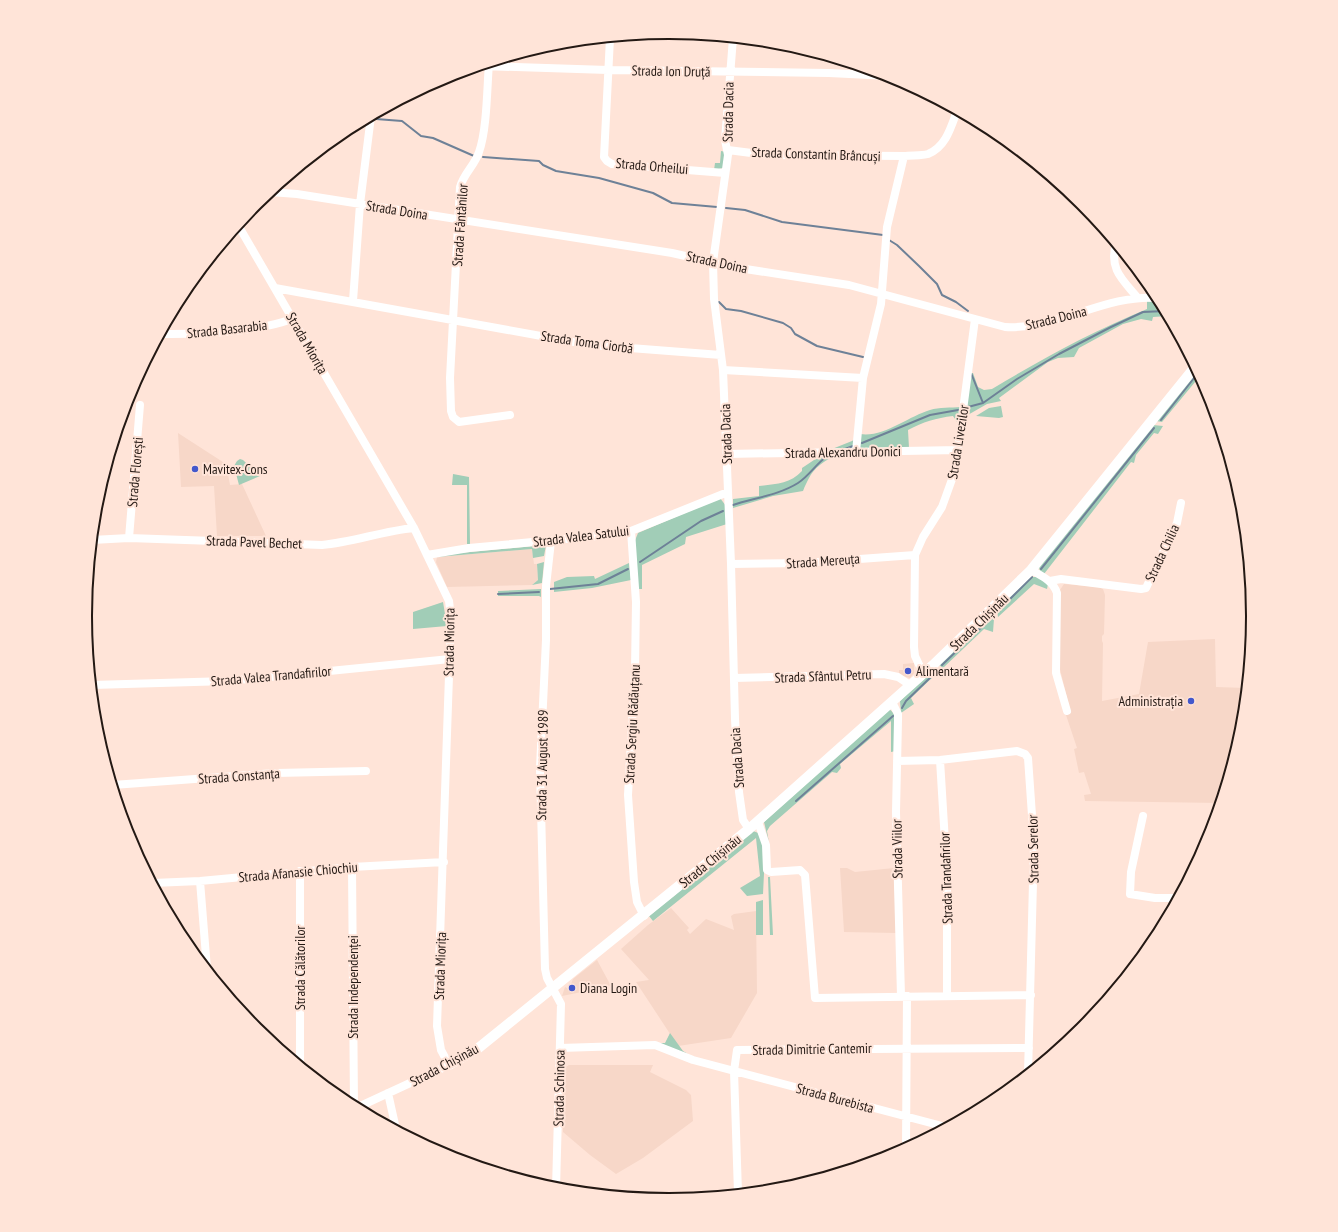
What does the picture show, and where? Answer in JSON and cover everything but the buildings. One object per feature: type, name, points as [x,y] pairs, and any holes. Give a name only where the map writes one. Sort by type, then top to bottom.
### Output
[{"type":"street","name":"Strada Orheilui","points":[[610,42],[604,157],[607,161],[612,164],[725,173]]},
{"type":"street","name":"Strada Dacia","points":[[732,43],[725,140],[728,150],[714,262],[714,299],[723,370],[739,792],[743,820],[749,829]]},
{"type":"street","name":"Strada Ion Druță","points":[[499,66],[608,70],[729,72],[857,71]]},
{"type":"street","name":"Strada Fântânilor","points":[[454,320],[458,219],[462,179],[476,161],[482,143],[486,69]]},
{"type":"street","name":"Strada Constantin Brâncuși","points":[[728,150],[768,155],[904,156],[928,154],[938,147],[948,136],[956,115]]},
{"type":"street","points":[[353,301],[360,204],[370,123]]},
{"type":"street","points":[[856,452],[862,378],[881,304],[887,227],[904,156]]},
{"type":"street","name":"Strada Doina","points":[[278,193],[297,194],[672,252],[714,262],[882,292],[1005,327],[1032,326],[1137,297],[1151,298]]},
{"type":"street","name":"Strada Miorița","points":[[240,230],[414,528],[450,601],[451,617],[444,862],[437,1026],[442,1050],[449,1065]]},
{"type":"street","points":[[1115,250],[1113,262],[1117,272],[1137,297]]},
{"type":"street","name":"Strada Toma Ciorbă","points":[[274,288],[353,301],[590,345],[721,355]]},
{"type":"street","name":"Strada Basarabia","points":[[166,334],[193,334],[229,331],[279,324],[292,319]]},
{"type":"street","name":"Strada Livezilor","points":[[924,673],[915,656],[914,647],[915,555],[920,542],[932,524],[947,496],[955,471],[959,450],[975,319]]},
{"type":"street","points":[[454,320],[450,378],[453,417],[459,422],[510,415]]},
{"type":"street","points":[[723,370],[862,378]]},
{"type":"street","name":"Strada Chișinău","points":[[361,1104],[449,1065],[476,1050],[644,916],[758,822],[910,686],[1031,570],[1191,372]]},
{"type":"street","name":"Strada Florești","points":[[129,538],[140,405]]},
{"type":"street","name":"Strada Alexandru Donici","points":[[727,454],[959,450]]},
{"type":"street","name":"Strada Valea Satului","points":[[427,555],[469,548],[631,532],[728,492]]},
{"type":"street","name":"Strada Chilia","points":[[1050,581],[1061,579],[1141,589],[1146,588],[1178,523],[1181,503]]},
{"type":"street","name":"Strada Pavel Bechet","points":[[97,540],[129,538],[322,545],[414,528]]},
{"type":"street","name":"Strada Sergiu Rădăuțanu","points":[[631,532],[636,602],[635,670],[628,795],[634,882],[637,902],[644,916]]},
{"type":"street","name":"Strada 31 August 1989","points":[[551,541],[546,586],[546,640],[540,768],[545,969],[553,988]]},
{"type":"street","name":"Strada Mereuța","points":[[731,564],[786,564],[915,555]]},
{"type":"street","points":[[1031,570],[1050,581],[1055,587],[1057,593],[1056,673],[1067,711]]},
{"type":"street","name":"Strada Valea Trandafirilor","points":[[96,685],[228,681],[450,659]]},
{"type":"street","name":"Strada Sfântul Petru","points":[[734,678],[884,674],[898,677],[910,686]]},
{"type":"street","name":"Strada Viilor","points":[[892,702],[898,714],[896,812],[904,996]]},
{"type":"street","name":"Strada Serelor","points":[[898,761],[940,760],[1017,751],[1025,754],[1028,758],[1034,844],[1028,1067]]},
{"type":"street","name":"Strada Trandafirilor","points":[[940,760],[947,875],[947,996]]},
{"type":"street","name":"Strada Constanța","points":[[118,785],[276,773],[366,770]]},
{"type":"street","points":[[1143,816],[1131,872],[1130,894],[1154,898],[1172,898]]},
{"type":"street","points":[[758,822],[766,844],[767,870],[771,872],[800,870],[805,874],[815,998],[1031,995]]},
{"type":"street","name":"Strada Afanasie Chiochiu","points":[[158,883],[200,881],[352,867],[444,862]]},
{"type":"street","name":"Strada Independenței","points":[[352,867],[355,1100]]},
{"type":"street","name":"Strada Călătorilor","points":[[300,871],[300,1059]]},
{"type":"street","points":[[200,881],[206,961]]},
{"type":"street","name":"Strada Schinosa","points":[[553,988],[561,1004],[556,1182]]},
{"type":"street","points":[[904,996],[907,1048],[906,1141]]},
{"type":"street","name":"Strada Burebista","points":[[560,1048],[655,1045],[693,1060],[906,1117]]},
{"type":"street","name":"Strada Dimitrie Cantemir","points":[[734,1071],[737,1050],[1029,1048]]},
{"type":"street","points":[[734,1071],[738,1189]]},
{"type":"street","points":[[388,1093],[395,1123]]},
{"type":"street","points":[[906,1117],[939,1125]]},
{"type":"shaded area","points":[[178,433],[226,464],[230,485],[242,484],[266,536],[217,536],[214,486],[181,487]]},
{"type":"shaded area","points":[[532,549],[534,564],[537,564],[538,580],[532,585],[447,587],[436,562],[437,557]]},
{"type":"shaded area","points":[[1064,584],[1098,587],[1103,589],[1105,595],[1104,634],[1102,636],[1102,701],[1139,694],[1148,642],[1215,639],[1216,687],[1241,688],[1235,729],[1214,803],[1085,801],[1084,795],[1091,794],[1084,772],[1079,773],[1074,749],[1077,748],[1065,712],[1070,710],[1058,661],[1060,590]]},
{"type":"shaded area","points":[[914,663],[914,673],[910,678],[899,675],[899,670],[903,670],[903,664]]},
{"type":"shaded area","points":[[840,868],[847,868],[855,872],[894,868],[896,933],[844,932]]},
{"type":"shaded area","points":[[671,908],[689,928],[687,930],[690,934],[706,919],[734,930],[731,916],[734,914],[756,911],[757,993],[731,1038],[678,1046],[636,982],[649,980],[621,949],[648,925]]},
{"type":"shaded area","points":[[597,960],[611,986],[562,996],[565,987],[569,989],[573,979]]},
{"type":"shaded area","points":[[569,1065],[653,1065],[650,1072],[686,1090],[691,1095],[693,1121],[643,1158],[616,1174],[590,1155],[563,1132],[562,1069]]},
{"type":"green space","points":[[721,151],[726,152],[723,168],[714,170],[715,163],[720,163]]},
{"type":"green space","points":[[1147,301],[1153,302],[1162,316],[1153,317],[1152,321],[1141,319],[1123,324],[1079,348],[1074,357],[1058,358],[1048,362],[999,398],[1001,401],[987,404],[966,416],[970,373],[973,373],[978,387],[984,390],[992,389],[1068,346],[1147,309]]},
{"type":"green space","points":[[1193,375],[1196,381],[1162,422],[1156,421]]},
{"type":"green space","points":[[1001,406],[1003,417],[976,416],[989,408]]},
{"type":"green space","points":[[961,407],[957,422],[953,416],[930,421],[908,430],[909,448],[860,448],[860,434],[878,433],[887,430],[922,413],[934,409]]},
{"type":"green space","points":[[1153,425],[1163,426],[1158,434],[1154,433],[1136,455],[1134,463],[1131,462],[1044,574],[1040,572],[1039,567]]},
{"type":"green space","points":[[855,439],[854,450],[827,451],[852,441]]},
{"type":"green space","points":[[835,455],[815,470],[809,478],[803,491],[773,496],[733,508],[733,499],[759,496],[759,486],[777,484],[793,479],[802,471],[802,468],[820,456]]},
{"type":"green space","points":[[240,459],[260,476],[239,485],[234,466]]},
{"type":"green space","points":[[453,474],[469,477],[470,544],[467,544],[467,485],[452,485]]},
{"type":"green space","points":[[720,498],[726,506],[727,524],[686,537],[685,544],[642,565],[642,589],[638,589],[634,543],[638,533]]},
{"type":"green space","points":[[546,545],[544,556],[533,558],[532,549],[437,557],[439,555]]},
{"type":"green space","points":[[544,562],[542,583],[532,585],[538,580],[537,564]]},
{"type":"green space","points":[[629,563],[631,580],[592,588],[554,592],[554,582],[567,577],[594,576],[595,579]]},
{"type":"green space","points":[[1030,577],[1037,577],[1048,584],[1047,589],[1034,584],[998,617],[997,609]]},
{"type":"green space","points":[[541,589],[541,597],[498,596],[498,591]]},
{"type":"green space","points":[[443,602],[447,626],[413,629],[413,612]]},
{"type":"green space","points":[[992,614],[994,619],[993,632],[984,629],[943,668],[939,665]]},
{"type":"green space","points":[[933,670],[944,675],[937,673],[911,698],[914,704],[901,713],[900,701]]},
{"type":"green space","points":[[889,709],[893,712],[896,722],[896,751],[891,752],[891,721],[840,764],[841,768],[837,773],[832,772],[770,826],[767,831],[769,843],[764,822]]},
{"type":"green space","points":[[753,831],[761,834],[765,853],[763,894],[747,896],[740,888],[760,876],[756,838],[653,921],[649,916]]},
{"type":"green space","points":[[768,877],[770,877],[773,935],[770,935]]},
{"type":"green space","points":[[763,900],[763,935],[756,935],[756,902]]},
{"type":"green space","points":[[670,1033],[683,1051],[688,1054],[656,1043],[665,1043]]},
{"type":"waterway","points":[[376,119],[402,121],[421,136],[433,138],[474,156]]},
{"type":"waterway","points":[[483,157],[539,161],[543,165],[556,171],[599,178],[653,193],[672,203],[717,207]]},
{"type":"waterway","points":[[726,208],[745,210],[782,222],[883,235]]},
{"type":"waterway","points":[[889,240],[897,245],[937,284],[942,295],[956,302],[968,311]]},
{"type":"waterway","points":[[719,302],[726,309],[741,311],[783,323],[791,328],[795,334],[817,346],[863,357]]},
{"type":"waterway","points":[[968,407],[983,403],[1017,379],[1059,354],[1111,327],[1143,312],[1159,311]]},
{"type":"waterway","points":[[971,373],[983,403]]},
{"type":"waterway","points":[[1161,420],[1194,378]]},
{"type":"waterway","points":[[862,443],[930,415],[958,410]]},
{"type":"waterway","points":[[1041,569],[1154,428]]},
{"type":"waterway","points":[[845,449],[853,446]]},
{"type":"waterway","points":[[733,505],[783,491],[791,487],[802,480],[826,457]]},
{"type":"waterway","points":[[640,562],[701,521],[723,511]]},
{"type":"waterway","points":[[550,589],[598,584],[628,569]]},
{"type":"waterway","points":[[999,610],[1032,577]]},
{"type":"waterway","points":[[498,594],[539,592]]},
{"type":"waterway","points":[[942,665],[991,618]]},
{"type":"waterway","points":[[902,708],[906,701],[935,673]]},
{"type":"waterway","points":[[796,801],[893,716]]},
{"type":"place","name":"Mavitex-Cons","points":[[195,469]]},
{"type":"place","name":"Alimentară","points":[[908,671]]},
{"type":"place","name":"Administrația","points":[[1191,701]]},
{"type":"place","name":"Diana Login","points":[[572,988]]}]
